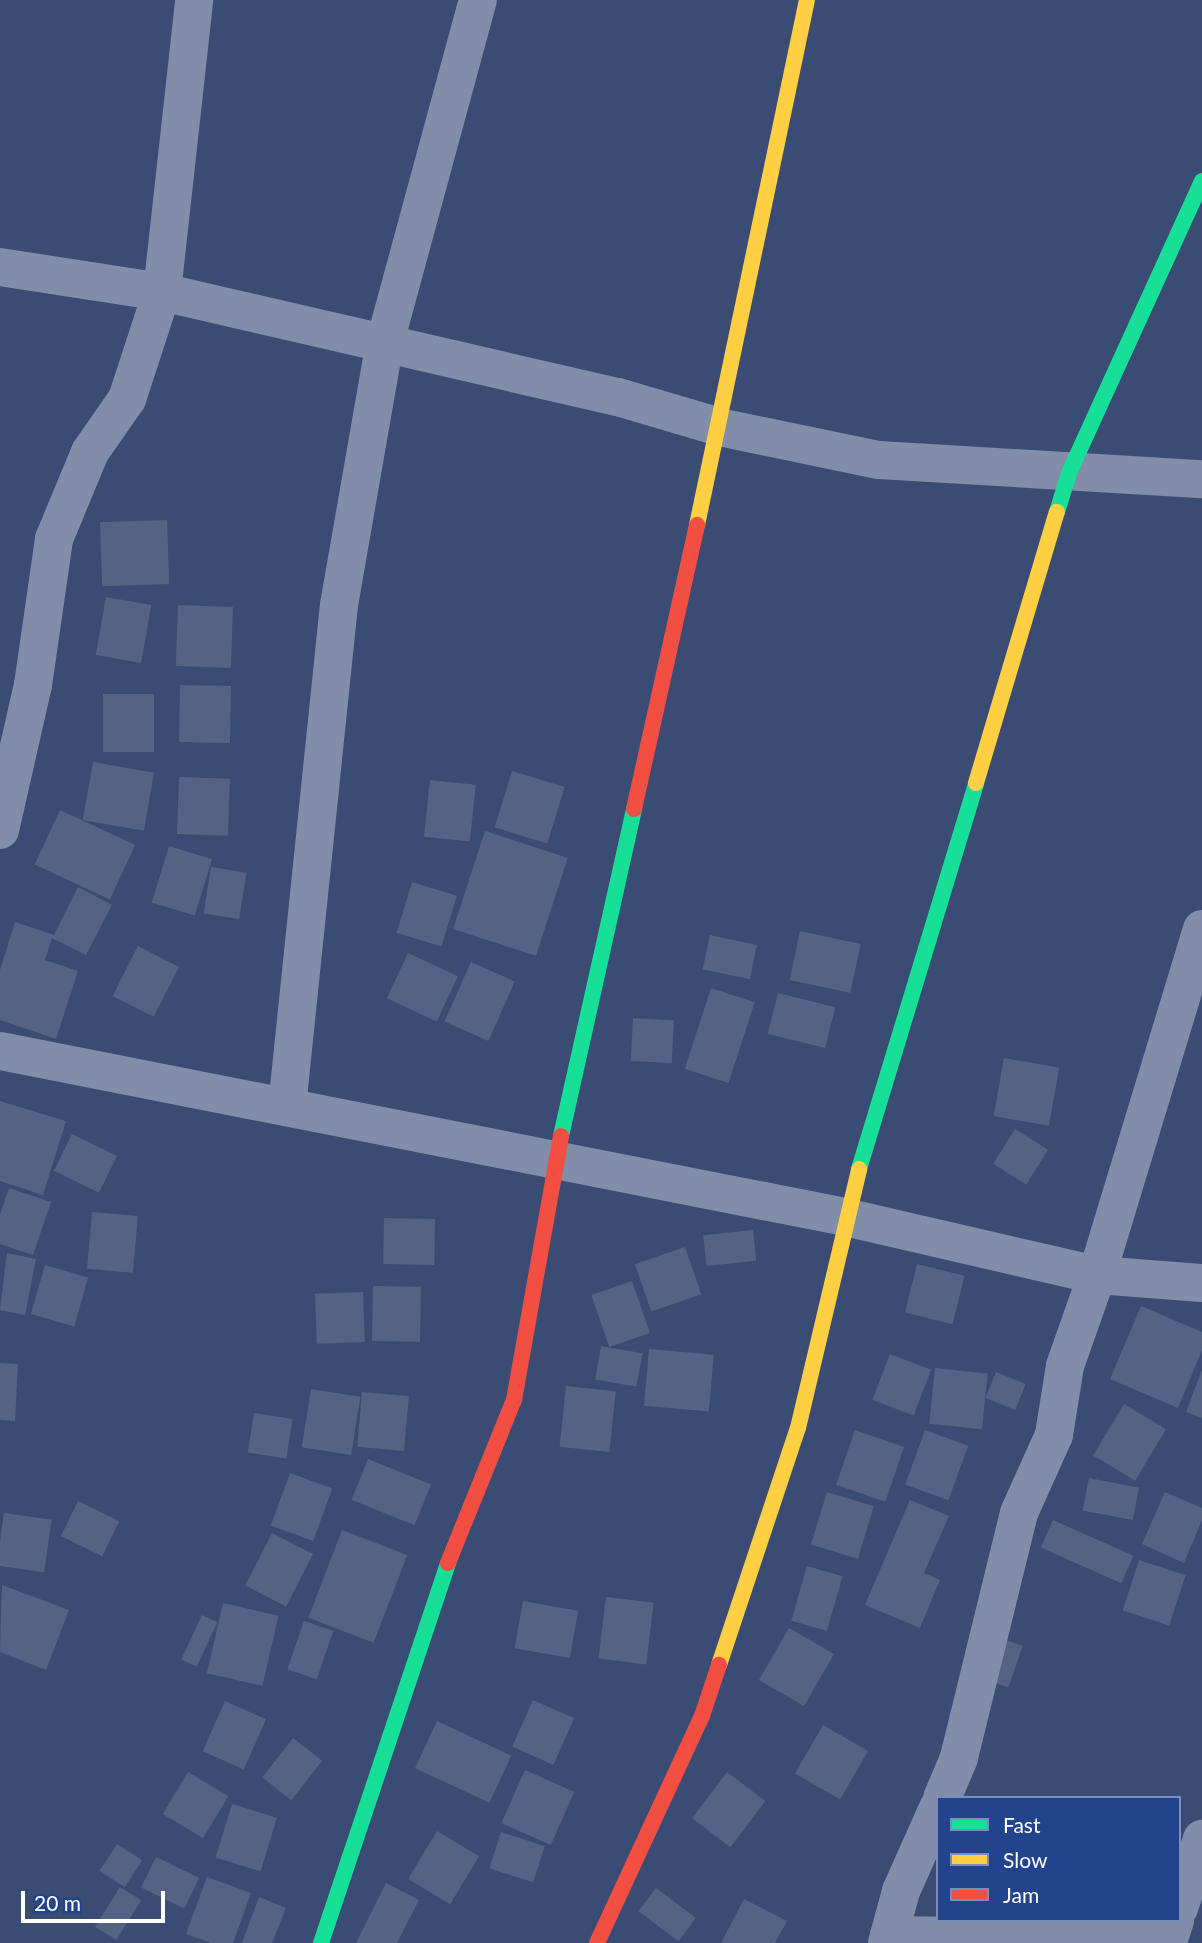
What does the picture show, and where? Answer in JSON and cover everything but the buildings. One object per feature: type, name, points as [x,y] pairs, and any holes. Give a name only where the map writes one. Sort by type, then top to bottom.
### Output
[{"type":"street","points":[[0,830],[33,685],[54,539],[90,452],[127,400],[162,292],[194,0]]},
{"type":"street","points":[[288,1107],[339,605],[385,342],[478,0]]},
{"type":"street","points":[[321,1943],[429,1611],[514,1400],[556,1159],[719,427],[807,0]]},
{"type":"street","points":[[597,1943],[707,1703],[798,1428],[845,1217],[1069,474],[1202,181]]},
{"type":"street","points":[[0,267],[162,292],[618,397],[719,427],[879,460],[1069,474],[1202,479]]},
{"type":"street","points":[[943,1796],[959,1758],[1019,1513],[1054,1435],[1065,1366],[1097,1275],[1202,929]]},
{"type":"street","points":[[0,1051],[845,1217],[1097,1275],[1202,1283]]},
{"type":"street","points":[[936,1812],[901,1891],[888,1939],[1169,1939],[1174,1922]]},
{"type":"street","points":[[1181,1902],[1202,1839]]},
{"type":"traffic: fast","points":[[1057,512],[1069,473],[1202,181]]},
{"type":"traffic: fast","points":[[859,1169],[976,783]]},
{"type":"traffic: fast","points":[[561,1136],[634,809]]},
{"type":"traffic: fast","points":[[321,1943],[448,1563]]},
{"type":"traffic: slow","points":[[697,525],[807,0]]},
{"type":"traffic: slow","points":[[976,783],[1057,512]]},
{"type":"traffic: slow","points":[[719,1665],[798,1428],[859,1169]]},
{"type":"traffic: jam","points":[[634,809],[697,525]]},
{"type":"traffic: jam","points":[[448,1563],[514,1400],[561,1136]]},
{"type":"traffic: jam","points":[[597,1943],[702,1716],[719,1665]]}]
